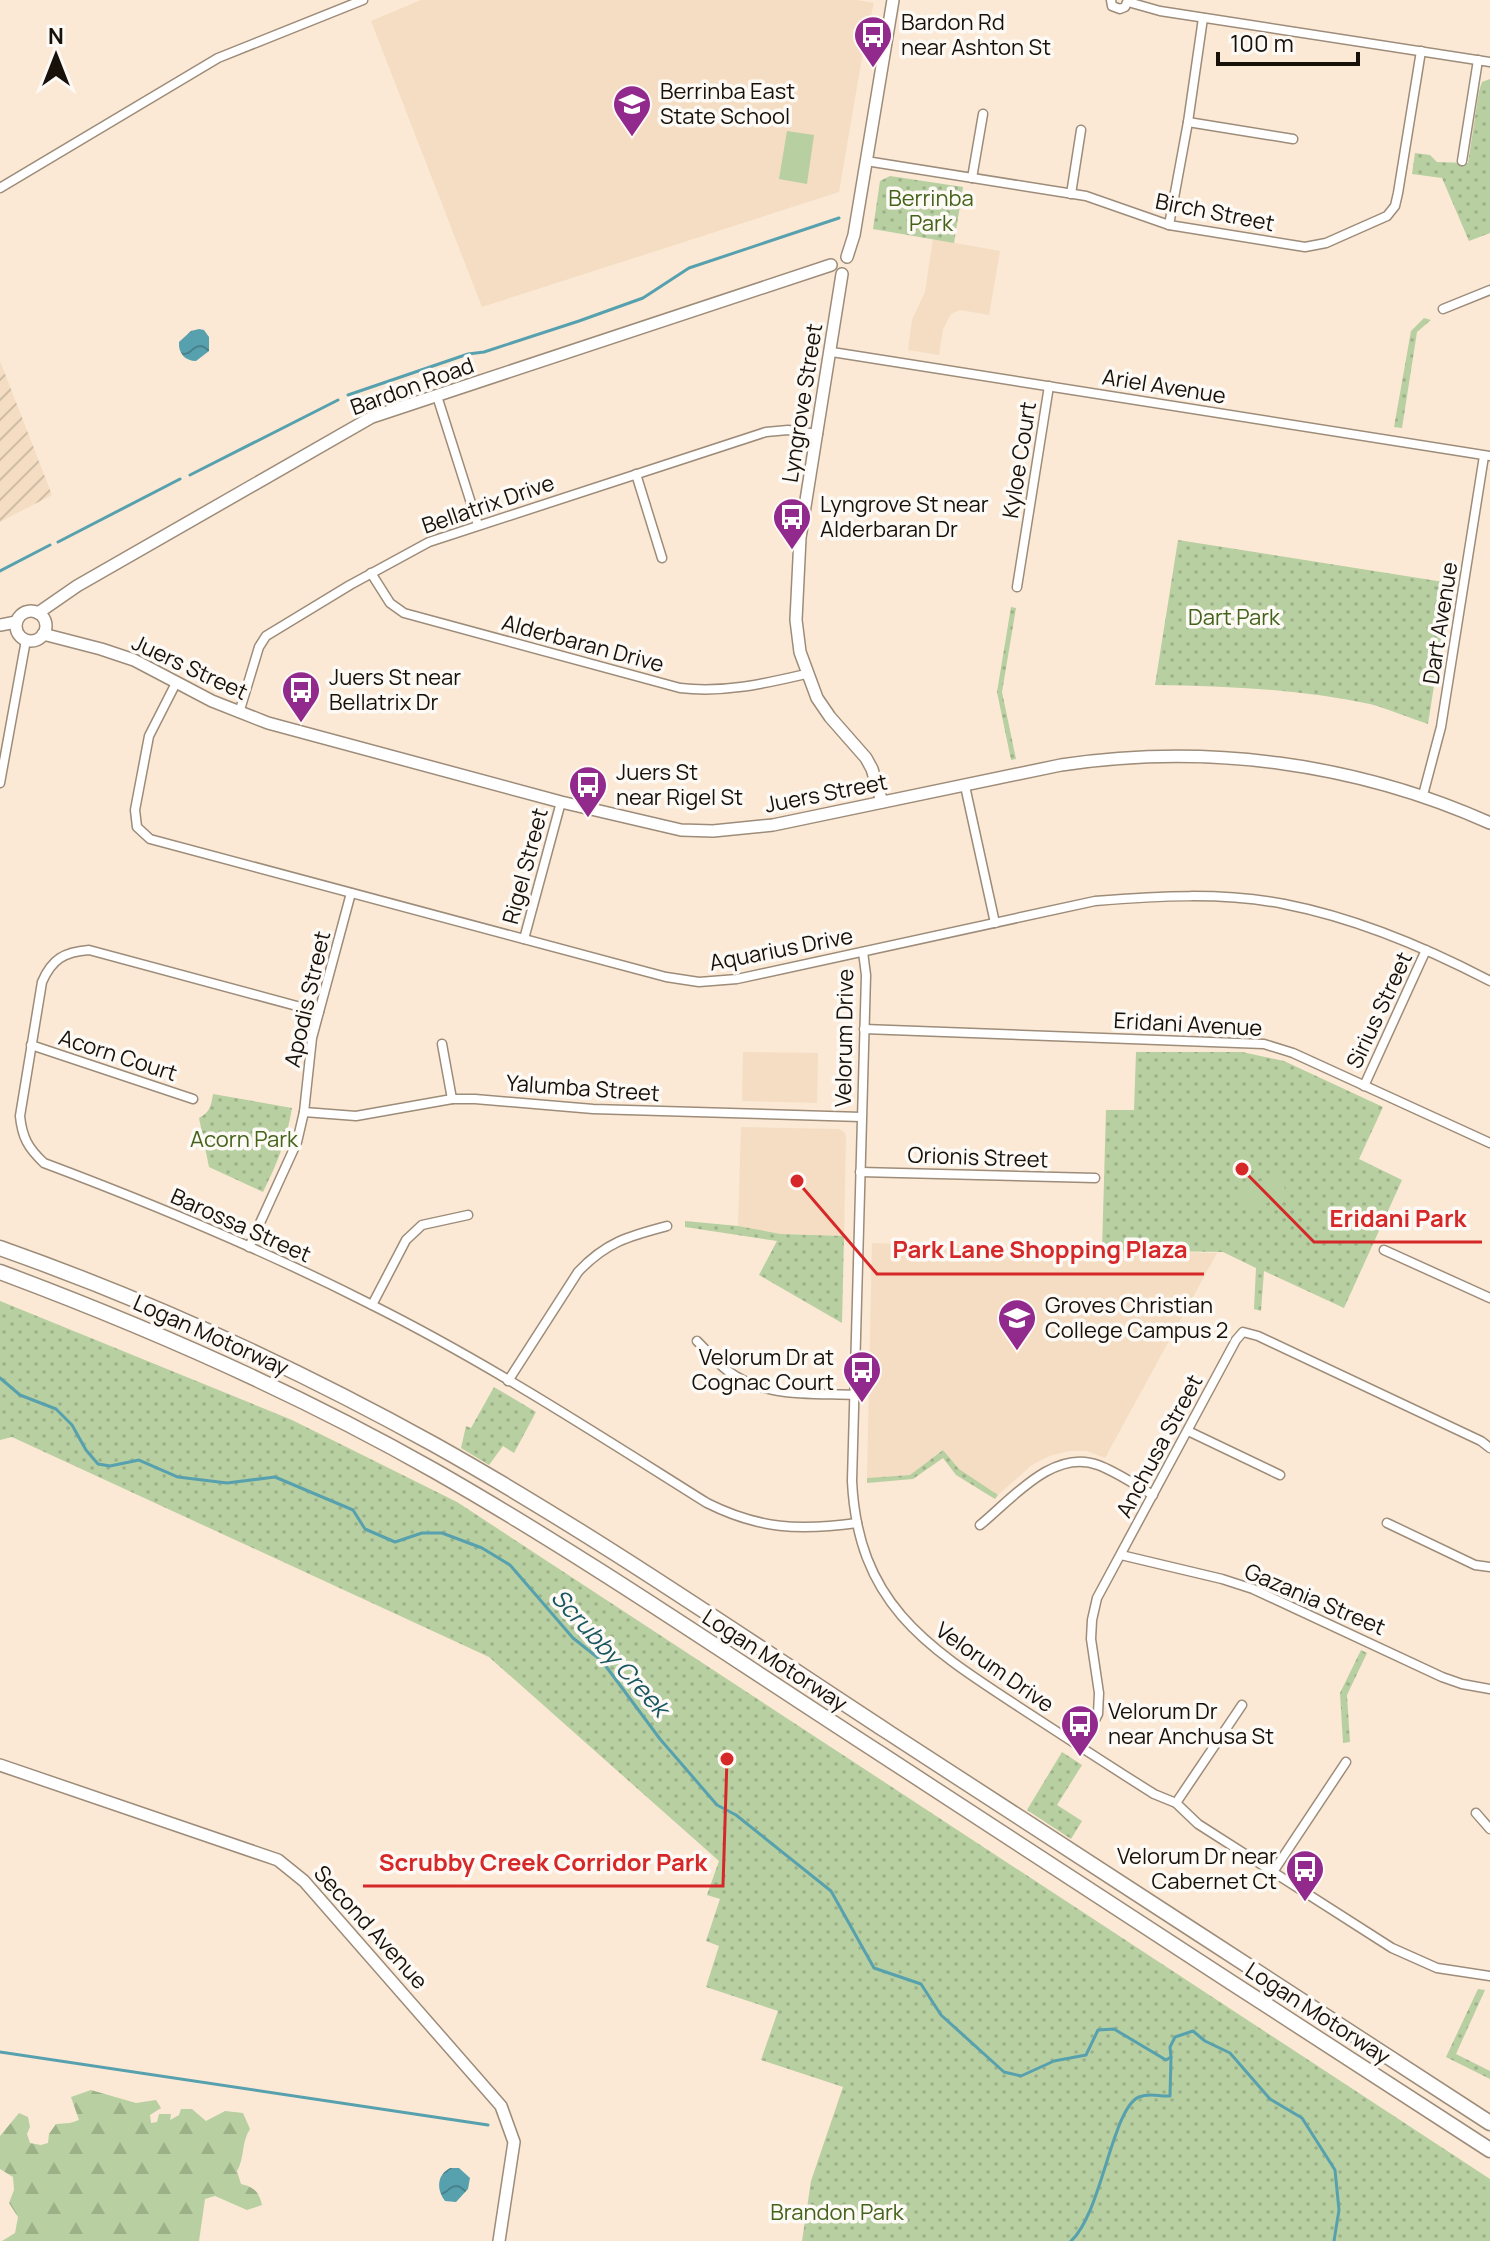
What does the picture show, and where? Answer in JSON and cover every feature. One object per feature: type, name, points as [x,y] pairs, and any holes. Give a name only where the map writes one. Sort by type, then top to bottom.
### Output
[{"type":"highway","name":"Logan Motorway","points":[[0,1248],[120,1294],[234,1343],[369,1410],[478,1470],[555,1516],[1490,2123]]},
{"type":"highway","name":"Logan Motorway","points":[[0,1272],[138,1326],[240,1371],[354,1427],[459,1485],[644,1600],[1490,2150]]},
{"type":"street","points":[[0,188],[218,58],[363,0]]},
{"type":"street","points":[[847,257],[854,235],[893,0]]},
{"type":"street","points":[[1110,0],[1117,9],[1122,9],[1128,1],[1203,18],[1490,62]]},
{"type":"street","points":[[1169,225],[1203,18]]},
{"type":"street","name":"Birch Street","points":[[866,161],[1071,194],[1100,200],[1169,225],[1310,247],[1387,216],[1395,206],[1421,51]]},
{"type":"street","points":[[1462,161],[1478,60]]},
{"type":"street","points":[[972,178],[983,114]]},
{"type":"street","points":[[1188,122],[1293,139]]},
{"type":"street","points":[[1071,194],[1081,130]]},
{"type":"street","points":[[838,255],[847,257],[850,269],[842,274],[836,273],[831,265],[838,255]]},
{"type":"street","name":"Bardon Road","points":[[38,613],[90,578],[372,417],[831,265]]},
{"type":"street","name":"Lyngrove Street","points":[[842,274],[800,538],[796,620],[806,674],[830,717],[869,763],[882,802]]},
{"type":"street","points":[[1443,309],[1490,290]]},
{"type":"street","name":"Ariel Avenue","points":[[832,352],[1487,456]]},
{"type":"street","name":"Kyloe Court","points":[[1017,587],[1049,386]]},
{"type":"street","points":[[437,396],[478,525]]},
{"type":"street","name":"Bellatrix Drive","points":[[239,713],[259,647],[266,636],[429,542],[766,432],[788,430],[818,434]]},
{"type":"street","name":"Dart Avenue","points":[[1423,795],[1441,727],[1487,456]]},
{"type":"street","points":[[636,474],[662,558]]},
{"type":"street","name":"Alderbaran Drive","points":[[371,573],[390,603],[404,613],[680,688],[711,691],[741,688],[806,674]]},
{"type":"street","points":[[0,625],[16,622],[25,612],[38,613],[46,624],[43,634],[36,640],[26,640],[19,635],[16,622]]},
{"type":"street","name":"Juers Street","points":[[43,634],[134,660],[239,713],[268,723],[652,825],[713,831],[773,825],[1099,759],[1203,757],[1316,768],[1352,775],[1423,795],[1490,823]]},
{"type":"street","points":[[0,783],[26,640]]},
{"type":"street","name":"Aquarius Drive","points":[[176,683],[149,736],[135,810],[140,832],[157,841],[666,977],[699,982],[737,979],[1095,901],[1145,897],[1281,903],[1327,914],[1378,930],[1490,981]]},
{"type":"street","points":[[965,786],[995,923]]},
{"type":"street","name":"Rigel Street","points":[[524,939],[561,802]]},
{"type":"street","name":"Apodis Street","points":[[249,1247],[288,1165],[304,1112],[309,1051],[351,893]]},
{"type":"street","name":"Barossa Street","points":[[319,1012],[89,950],[60,956],[49,966],[42,982],[20,1116],[21,1135],[44,1163],[151,1204],[372,1305],[568,1415],[729,1514],[783,1528],[818,1529],[857,1523]]},
{"type":"street","name":"Sirius Street","points":[[1364,1086],[1426,950]]},
{"type":"street","name":"Velorum Drive","points":[[863,952],[866,975],[852,1481],[857,1523],[876,1578],[915,1632],[959,1668],[1154,1794],[1176,1803],[1198,1824],[1408,1957],[1437,1968],[1490,1976]]},
{"type":"street","name":"Eridani Avenue","points":[[864,1029],[1264,1044],[1293,1053],[1490,1143]]},
{"type":"street","points":[[442,1044],[452,1099]]},
{"type":"street","name":"Acorn Court","points":[[31,1045],[193,1099]]},
{"type":"street","name":"Yalumba Street","points":[[304,1112],[356,1116],[452,1099],[593,1109],[861,1117]]},
{"type":"street","name":"Orionis Street","points":[[860,1172],[1095,1178]]},
{"type":"street","points":[[372,1305],[406,1240],[422,1225],[468,1215]]},
{"type":"street","points":[[508,1381],[578,1272],[591,1257],[624,1237],[667,1226]]},
{"type":"street","points":[[1384,1250],[1490,1298]]},
{"type":"street","name":"Anchusa Street","points":[[1081,1747],[1098,1714],[1099,1693],[1091,1639],[1097,1598],[1243,1332],[1251,1333],[1481,1441],[1490,1448]]},
{"type":"street","points":[[697,1341],[727,1370],[757,1386],[776,1391],[855,1395]]},
{"type":"street","points":[[1188,1431],[1280,1475]]},
{"type":"street","points":[[980,1525],[1035,1479],[1051,1468],[1067,1463],[1081,1461],[1097,1465],[1153,1495]]},
{"type":"street","points":[[1387,1523],[1475,1565],[1490,1567]]},
{"type":"street","name":"Gazania Street","points":[[1121,1555],[1253,1589],[1442,1677],[1490,1689]]},
{"type":"street","points":[[1176,1803],[1242,1705]]},
{"type":"street","points":[[1273,1872],[1346,1762]]},
{"type":"street","name":"Second Avenue","points":[[0,1765],[278,1860],[304,1881],[501,2106],[514,2142],[499,2241]]},
{"type":"street","points":[[1476,1813],[1490,1829]]},
{"type":"shaded area","name":"Berrinba East State School","points":[[421,0],[857,0],[874,3],[839,192],[482,307],[371,21]]},
{"type":"shaded area","points":[[933,239],[1000,251],[989,315],[960,310],[951,314],[943,329],[939,355],[908,350],[912,320],[925,292]]},
{"type":"shaded area","points":[[0,361],[52,495],[0,522]]},
{"type":"shaded area","points":[[743,1052],[818,1053],[817,1103],[742,1101]]},
{"type":"shaded area","points":[[741,1127],[839,1129],[844,1132],[844,1236],[781,1234],[738,1226]]},
{"type":"shaded area","name":"Groves Christian College Campus 2","points":[[872,1243],[1217,1253],[1105,1458],[1087,1451],[1049,1456],[1032,1465],[998,1495],[959,1469],[943,1450],[910,1475],[867,1478]]},
{"type":"green space","points":[[1490,79],[1490,233],[1469,241],[1442,178],[1412,174],[1415,153],[1430,155],[1437,162],[1468,163],[1479,91],[1482,82]]},
{"type":"green space","points":[[787,131],[814,135],[807,184],[779,179]]},
{"type":"green space","name":"Berrinba Park","points":[[890,176],[963,187],[954,243],[873,229],[880,181]]},
{"type":"green space","points":[[1424,318],[1431,320],[1417,332],[1402,428],[1394,427],[1411,331]]},
{"type":"green space","name":"Dart Park","points":[[1178,540],[1450,583],[1428,724],[1370,704],[1317,695],[1236,687],[1155,685]]},
{"type":"green space","points":[[1011,607],[1016,608],[1002,692],[1016,759],[1011,760],[997,692]]},
{"type":"green space","points":[[1136,1052],[1242,1052],[1284,1061],[1383,1107],[1359,1159],[1402,1180],[1344,1308],[1264,1271],[1261,1311],[1254,1309],[1256,1268],[1223,1252],[1102,1250],[1106,1110],[1134,1110]]},
{"type":"green space","name":"Acorn Park","points":[[213,1094],[292,1108],[281,1151],[263,1192],[209,1167],[199,1118],[209,1108]]},
{"type":"green space","points":[[1282,1176],[1287,1198],[1245,1208],[1239,1186]]},
{"type":"green space","points":[[685,1221],[781,1234],[844,1236],[842,1323],[759,1275],[777,1241],[685,1227]]},
{"type":"green space","name":"Brandon Park","points":[[0,1301],[292,1420],[457,1502],[1490,2179],[1490,2241],[802,2241],[811,2181],[843,2087],[761,2060],[778,2011],[706,1987],[719,1946],[706,1941],[720,1899],[707,1895],[719,1861],[489,1657],[12,1437],[0,1440]]},
{"type":"green space","points":[[494,1387],[536,1412],[514,1453],[503,1446],[489,1465],[461,1448],[466,1426],[471,1428]]},
{"type":"green space","points":[[943,1450],[959,1469],[998,1495],[995,1499],[956,1475],[943,1458],[913,1479],[867,1483],[867,1478],[910,1475]]},
{"type":"green space","points":[[1361,1650],[1367,1653],[1347,1695],[1350,1742],[1343,1743],[1340,1693]]},
{"type":"green space","points":[[1062,1752],[1082,1765],[1057,1805],[1082,1821],[1071,1839],[1027,1810]]},
{"type":"green space","points":[[1478,1989],[1485,1990],[1456,2054],[1490,2071],[1490,2079],[1446,2057]]},
{"type":"green space","points":[[91,2090],[136,2103],[156,2100],[161,2108],[150,2115],[151,2123],[157,2122],[159,2114],[171,2114],[170,2120],[179,2115],[181,2109],[192,2109],[206,2121],[225,2111],[243,2113],[250,2129],[237,2171],[241,2184],[255,2191],[262,2205],[247,2210],[215,2196],[205,2199],[199,2241],[2,2241],[15,2233],[18,2217],[9,2203],[14,2190],[13,2177],[0,2169],[0,2136],[19,2113],[28,2117],[30,2143],[48,2143],[49,2134],[56,2124],[79,2120],[71,2097]]},
{"type":"water","points":[[199,329],[209,337],[209,351],[192,361],[181,353],[179,342],[191,331]]},
{"type":"water","points":[[450,2168],[459,2168],[470,2178],[468,2189],[456,2202],[445,2201],[439,2187],[442,2174]]},
{"type":"waterway","points":[[348,395],[643,298],[689,268],[839,218]]},
{"type":"waterway","points":[[190,475],[338,400]]},
{"type":"waterway","points":[[58,542],[180,479]]},
{"type":"waterway","points":[[0,571],[50,545]]},
{"type":"waterway","name":"Scrubby Creek","points":[[0,1378],[20,1395],[56,1409],[72,1425],[98,1464],[110,1466],[139,1460],[178,1477],[227,1483],[275,1477],[353,1510],[365,1529],[395,1542],[422,1533],[442,1533],[482,1548],[510,1565],[573,1638],[602,1661],[660,1739],[717,1805],[736,1815],[831,1891],[874,1968],[921,1984],[941,2015],[1004,2072],[1021,2076],[1054,2061],[1086,2055],[1098,2030],[1114,2029],[1166,2060],[1171,2057],[1170,2047],[1175,2037],[1193,2031],[1205,2041],[1230,2053],[1270,2099],[1302,2118],[1335,2170],[1339,2210],[1334,2241]]},
{"type":"waterway","points":[[0,2052],[488,2125]]},
{"type":"waterway","points":[[1071,2241],[1091,2208],[1121,2120],[1130,2105],[1143,2096],[1170,2096],[1171,2057]]},
{"type":"place","name":"Bardon Rd near Ashton St","points":[[873,69]]},
{"type":"place","name":"Berrinba East State School","points":[[632,138]]},
{"type":"place","name":"Lyngrove St near Alderbaran Dr","points":[[792,551]]},
{"type":"place","name":"Juers St near Bellatrix Dr","points":[[301,724]]},
{"type":"place","name":"Juers St near Rigel St","points":[[588,819]]},
{"type":"place","name":"Eridani Park","points":[[1242,1169]]},
{"type":"place","name":"Park Lane Shopping Plaza","points":[[797,1181]]},
{"type":"place","name":"Groves Christian College Campus 2","points":[[1017,1352]]},
{"type":"place","name":"Velorum Dr at Cognac Court","points":[[862,1404]]},
{"type":"place","name":"Velorum Dr near Anchusa St","points":[[1080,1758]]},
{"type":"place","name":"Scrubby Creek Corridor Park","points":[[727,1759]]},
{"type":"place","name":"Velorum Dr near Cabernet Ct","points":[[1305,1903]]}]
